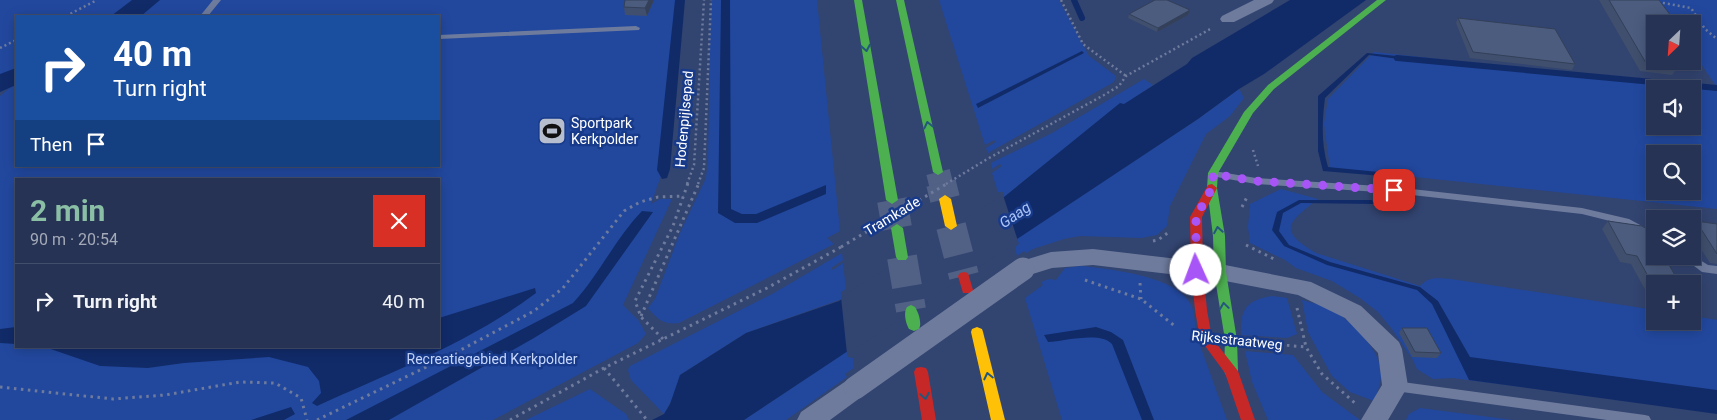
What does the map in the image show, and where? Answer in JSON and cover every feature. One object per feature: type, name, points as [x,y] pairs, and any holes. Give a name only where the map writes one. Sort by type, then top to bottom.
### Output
[{"type":"main road","points":[[858,0],[892,200]]},
{"type":"main road","points":[[900,0],[938,172]]},
{"type":"main road","points":[[1231,371],[1231,340],[1220,272],[1219,236],[1212,188],[1213,174],[1248,112],[1271,87],[1382,0]]},
{"type":"main road","points":[[1212,188],[1196,217],[1196,270],[1201,310],[1206,339],[1231,371],[1248,420]]},
{"type":"main road","points":[[945,198],[952,226]]},
{"type":"main road","points":[[897,228],[902,257]]},
{"type":"main road","points":[[964,276],[967,290]]},
{"type":"main road","points":[[911,310],[914,326]]},
{"type":"main road","points":[[978,332],[998,420]]},
{"type":"main road","points":[[921,372],[929,420]]},
{"type":"street","points":[[1228,18],[1266,0]]},
{"type":"street","points":[[810,420],[1023,269],[1051,260],[1092,257],[1220,272],[1303,288],[1353,312],[1390,349],[1395,386],[1366,413]]},
{"type":"lane","points":[[205,15],[217,0]]},
{"type":"lane","points":[[440,37],[636,28]]},
{"type":"lane","points":[[1213,174],[1256,181],[1394,190],[1582,211],[1625,221],[1646,233]]},
{"type":"lane","points":[[1700,265],[1706,269],[1717,270]]},
{"type":"lane","points":[[1395,386],[1645,420]]},
{"type":"path","points":[[68,15],[97,0]]},
{"type":"path","name":"Hodenpijlsepad","points":[[641,317],[635,301],[662,252],[694,165],[704,0]]},
{"type":"path","points":[[663,339],[641,317],[692,202],[704,168],[711,0]]},
{"type":"path","points":[[1062,0],[1083,44],[1126,76]]},
{"type":"path","points":[[1655,2],[1691,8],[1705,29],[1717,39]]},
{"type":"path","name":"Tramkade","points":[[510,420],[604,368],[767,288],[841,247],[989,158],[1104,95],[1119,86],[1126,76],[1228,18]]},
{"type":"path","points":[[0,48],[15,40]]},
{"type":"path","points":[[317,420],[453,354],[534,310],[563,288],[624,210],[640,202],[658,198],[684,196]]},
{"type":"path","name":"Rijksstraatweg","points":[[1082,279],[1141,299],[1185,335],[1206,339]]},
{"type":"path","name":"Rijksstraatweg","points":[[1231,340],[1306,347],[1322,374],[1366,413]]},
{"type":"path","points":[[604,368],[647,420]]},
{"type":"path","points":[[0,387],[113,400],[165,395],[240,382],[275,383],[301,398],[307,420]]},
{"type":"green space","name":"Recreatiegebied Kerkpolder","points":[[0,0],[678,0],[661,176],[651,204],[660,199],[672,199],[623,305],[639,321],[646,334],[638,343],[493,420],[0,420],[0,96],[10,88],[0,92]]},
{"type":"green space","points":[[711,0],[817,0],[840,231],[827,238],[834,244],[679,323],[668,323],[658,318],[648,308],[655,299],[680,233],[706,178]]},
{"type":"green space","points":[[939,0],[1059,0],[1089,56],[1116,76],[1114,82],[988,153],[986,148],[996,142],[994,140],[985,145]]},
{"type":"green space","points":[[1657,0],[1717,0],[1717,209],[1330,168],[1324,124],[1328,99],[1374,52],[1646,80],[1646,135],[1701,135],[1701,85],[1716,86],[1701,64],[1701,15],[1667,15]]},
{"type":"green space","points":[[1144,79],[1153,85],[1077,140],[1004,197],[1003,192],[998,192],[992,173],[1002,166],[1000,164],[992,169],[991,163],[1052,133]]},
{"type":"green space","points":[[1239,89],[1244,98],[1230,116],[1206,134],[1170,206],[1167,226],[1157,235],[1141,238],[1080,236],[1064,239],[1026,253],[1024,251],[1017,256],[1015,247],[1019,244],[1017,238],[1198,119]]},
{"type":"green space","points":[[1281,189],[1318,199],[1294,220],[1291,226],[1291,232],[1303,245],[1316,253],[1420,286],[1430,279],[1451,279],[1646,309],[1646,330],[1701,330],[1701,317],[1717,320],[1717,411],[1452,378],[1433,379],[1417,369],[1392,329],[1378,312],[1360,298],[1332,281],[1296,268],[1285,260],[1250,243],[1248,227],[1250,204]]},
{"type":"green space","points":[[842,253],[843,260],[831,268],[833,270],[843,263],[846,289],[841,292],[842,299],[746,333],[680,375],[674,396],[664,414],[631,380],[628,370],[630,366],[774,293]]},
{"type":"green space","points":[[1081,266],[1108,269],[1157,280],[1171,286],[1182,294],[1192,307],[1197,337],[1227,420],[1062,420],[1025,298],[1043,285],[1041,282],[1049,279],[1056,280],[1065,268]]},
{"type":"green space","points":[[1272,296],[1287,298],[1297,334],[1287,338],[1241,335],[1242,319],[1246,308],[1256,300]]},
{"type":"green space","points":[[1302,300],[1335,312],[1350,323],[1372,348],[1380,366],[1381,375],[1380,385],[1374,401],[1350,392],[1332,376],[1308,332]]},
{"type":"green space","points":[[847,351],[848,357],[853,358],[854,368],[845,374],[847,377],[786,420],[744,420]]},
{"type":"green space","points":[[1245,351],[1293,355],[1322,392],[1360,420],[1268,420],[1252,382]]},
{"type":"green space","points":[[590,389],[626,414],[629,420],[526,420]]},
{"type":"green space","points":[[1420,408],[1513,420],[1406,420],[1409,414]]},
{"type":"water","points":[[132,0],[160,0],[142,15],[112,15]]},
{"type":"water","points":[[675,0],[685,0],[670,169],[667,178],[662,179],[657,170]]},
{"type":"water","points":[[721,0],[730,0],[731,209],[742,214],[756,214],[826,185],[826,194],[757,223],[735,223],[718,213]]},
{"type":"water","name":"Gaag","points":[[1290,0],[1366,0],[1198,119],[744,420],[652,420],[664,414],[670,404],[680,375],[746,333],[839,301],[1004,197],[1120,103],[1124,104],[1187,64],[1192,58]]},
{"type":"water","points":[[1082,51],[1084,53],[978,108],[976,104]]},
{"type":"water","points":[[1367,53],[1397,56],[1398,59],[1369,55],[1325,98],[1324,150],[1328,167],[1379,172],[1382,176],[1323,171],[1318,151],[1318,96]]},
{"type":"water","points":[[15,68],[15,85],[0,92],[0,74]]},
{"type":"water","points":[[1299,200],[1372,200],[1374,204],[1301,203],[1283,213],[1279,231],[1289,245],[1330,262],[1420,287],[1438,301],[1470,357],[1717,390],[1717,414],[1469,380],[1432,304],[1417,290],[1327,265],[1284,246],[1272,230],[1277,212]]},
{"type":"water","points":[[642,211],[653,212],[586,306],[534,338],[389,420],[346,420],[573,303],[591,281],[623,233]]},
{"type":"water","points":[[535,288],[536,293],[485,327],[430,355],[317,406],[312,403],[321,393],[319,381],[308,367],[269,357],[184,363],[148,368],[100,366],[48,348],[440,348],[440,318]]},
{"type":"water","points":[[15,327],[15,344],[0,343],[0,329]]},
{"type":"water","points":[[1096,327],[1111,332],[1123,340],[1154,420],[1142,420],[1112,344],[1107,340],[1091,337],[1048,342],[1044,335]]},
{"type":"water","points":[[291,407],[295,414],[284,420],[251,420]]},
{"type":"pier","points":[[1003,195],[1018,241],[847,354],[841,297]]},
{"type":"building","points":[[625,0],[649,0],[645,8],[624,7]]},
{"type":"building","points":[[1155,0],[1167,0],[1190,10],[1158,28],[1129,14]]},
{"type":"building","points":[[1609,0],[1659,0],[1670,15],[1646,15],[1646,63]]},
{"type":"building","points":[[1458,18],[1555,29],[1575,64],[1473,52]]},
{"type":"building","points":[[1608,221],[1642,226],[1646,228],[1646,265],[1669,265],[1675,275],[1647,275],[1637,256],[1626,254]]},
{"type":"building","points":[[1701,222],[1717,224],[1717,254],[1701,229]]},
{"type":"building","points":[[1402,328],[1427,328],[1441,353],[1415,352]]},
{"type":"waterway","points":[[1074,0],[1082,18]]},
{"type":"waterway","points":[[1397,58],[1717,88]]},
{"type":"tunnel","points":[[938,172],[941,184]]},
{"type":"tunnel","points":[[941,183],[945,199]]},
{"type":"tunnel","points":[[892,200],[897,228]]},
{"type":"tunnel","points":[[951,226],[964,276]]},
{"type":"tunnel","points":[[902,257],[911,310]]},
{"type":"traffic: fast","points":[[858,0],[892,200]]},
{"type":"traffic: fast","points":[[900,0],[938,172]]},
{"type":"traffic: fast","points":[[1231,371],[1231,340],[1220,272],[1219,236],[1212,188],[1213,173],[1249,112],[1271,87],[1382,0]]},
{"type":"traffic: fast","points":[[897,228],[902,257]]},
{"type":"traffic: fast","points":[[911,310],[914,326]]},
{"type":"traffic: slow","points":[[945,199],[951,226]]},
{"type":"traffic: slow","points":[[977,332],[998,420]]},
{"type":"traffic: jam","points":[[1212,188],[1196,217],[1197,269],[1201,310],[1206,339],[1231,371],[1248,420]]},
{"type":"traffic: jam","points":[[964,276],[967,290]]},
{"type":"traffic: jam","points":[[921,372],[929,420]]},
{"type":"place","name":"Sportpark Kerkpolder","points":[[552,131]]},
{"type":"route","points":[[1196,270],[1196,217],[1212,188],[1213,174],[1256,181],[1394,190]]}]
